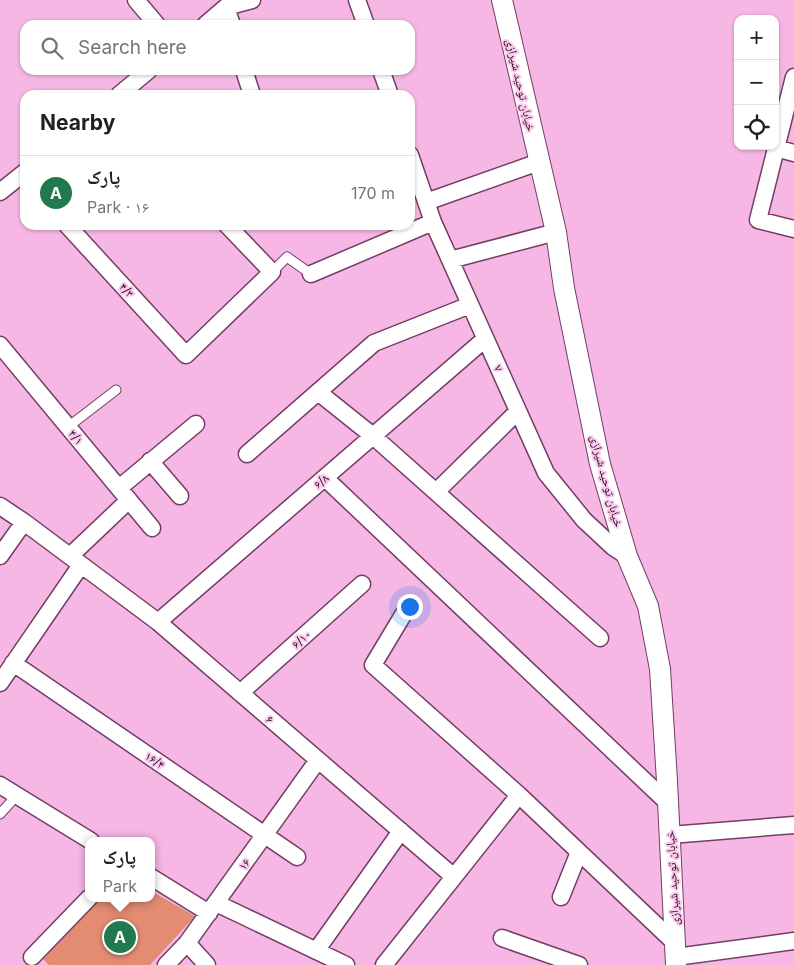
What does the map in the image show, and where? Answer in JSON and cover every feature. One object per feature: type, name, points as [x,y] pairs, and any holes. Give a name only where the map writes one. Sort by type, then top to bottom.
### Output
[{"type":"street","points":[[136,0],[153,20]]},
{"type":"street","points":[[357,0],[364,20]]},
{"type":"street","name":"خیابان توحید شیرازی","points":[[501,2],[556,232],[564,288],[600,464],[627,556],[648,606],[660,669],[675,955]]},
{"type":"street","points":[[212,20],[238,3]]},
{"type":"street","points":[[233,20],[238,3]]},
{"type":"street","points":[[125,90],[144,75]]},
{"type":"street","points":[[246,75],[250,90]]},
{"type":"street","points":[[383,75],[388,90]]},
{"type":"street","points":[[779,136],[794,78]]},
{"type":"street","points":[[779,149],[794,153]]},
{"type":"street","points":[[776,150],[758,220],[794,228]]},
{"type":"street","points":[[426,202],[539,162]]},
{"type":"street","name":"۷","points":[[415,170],[433,222],[546,473],[584,520],[613,547],[627,556]]},
{"type":"street","points":[[0,192],[20,178]]},
{"type":"street","points":[[415,230],[433,222]]},
{"type":"street","name":"۴/۳","points":[[72,230],[186,355],[272,272]]},
{"type":"street","points":[[232,230],[272,272]]},
{"type":"street","points":[[311,274],[414,230]]},
{"type":"street","points":[[450,260],[556,232]]},
{"type":"street","points":[[247,454],[374,343],[470,305]]},
{"type":"street","name":"۶/۸","points":[[158,622],[485,339]]},
{"type":"street","name":"۴/۱","points":[[0,345],[152,528]]},
{"type":"street","points":[[318,392],[373,436],[600,638]]},
{"type":"street","points":[[436,492],[518,411]]},
{"type":"street","points":[[0,682],[76,561],[124,494],[150,462],[196,424]]},
{"type":"street","points":[[150,462],[180,496]]},
{"type":"street","points":[[325,478],[668,803]]},
{"type":"street","name":"۶","points":[[0,506],[158,622],[454,877]]},
{"type":"street","points":[[0,556],[24,522]]},
{"type":"street","name":"۶/۱۰","points":[[240,693],[362,584]]},
{"type":"street","points":[[404,615],[373,665],[579,852],[675,955],[794,941]]},
{"type":"street","name":"۱۶/۴","points":[[13,663],[297,857]]},
{"type":"street","name":"۱۶","points":[[166,965],[187,943],[318,760]]},
{"type":"street","points":[[0,785],[85,837]]},
{"type":"street","points":[[384,965],[519,796]]},
{"type":"street","points":[[670,835],[794,824]]},
{"type":"street","points":[[316,951],[401,831]]},
{"type":"street","points":[[561,897],[579,852]]},
{"type":"street","points":[[155,880],[212,908],[346,965]]},
{"type":"street","points":[[32,958],[85,902]]},
{"type":"street","points":[[502,938],[579,965]]},
{"type":"street","points":[[187,943],[207,965]]},
{"type":"lane","points":[[272,272],[287,257],[311,274]]},
{"type":"lane","points":[[68,427],[116,390]]},
{"type":"lane","points":[[0,814],[16,795]]},
{"type":"shaded area","points":[[155,893],[195,916],[150,965],[49,965],[43,959],[97,902],[155,902]]},
{"type":"place","name":"پارک","points":[[120,937]]}]
